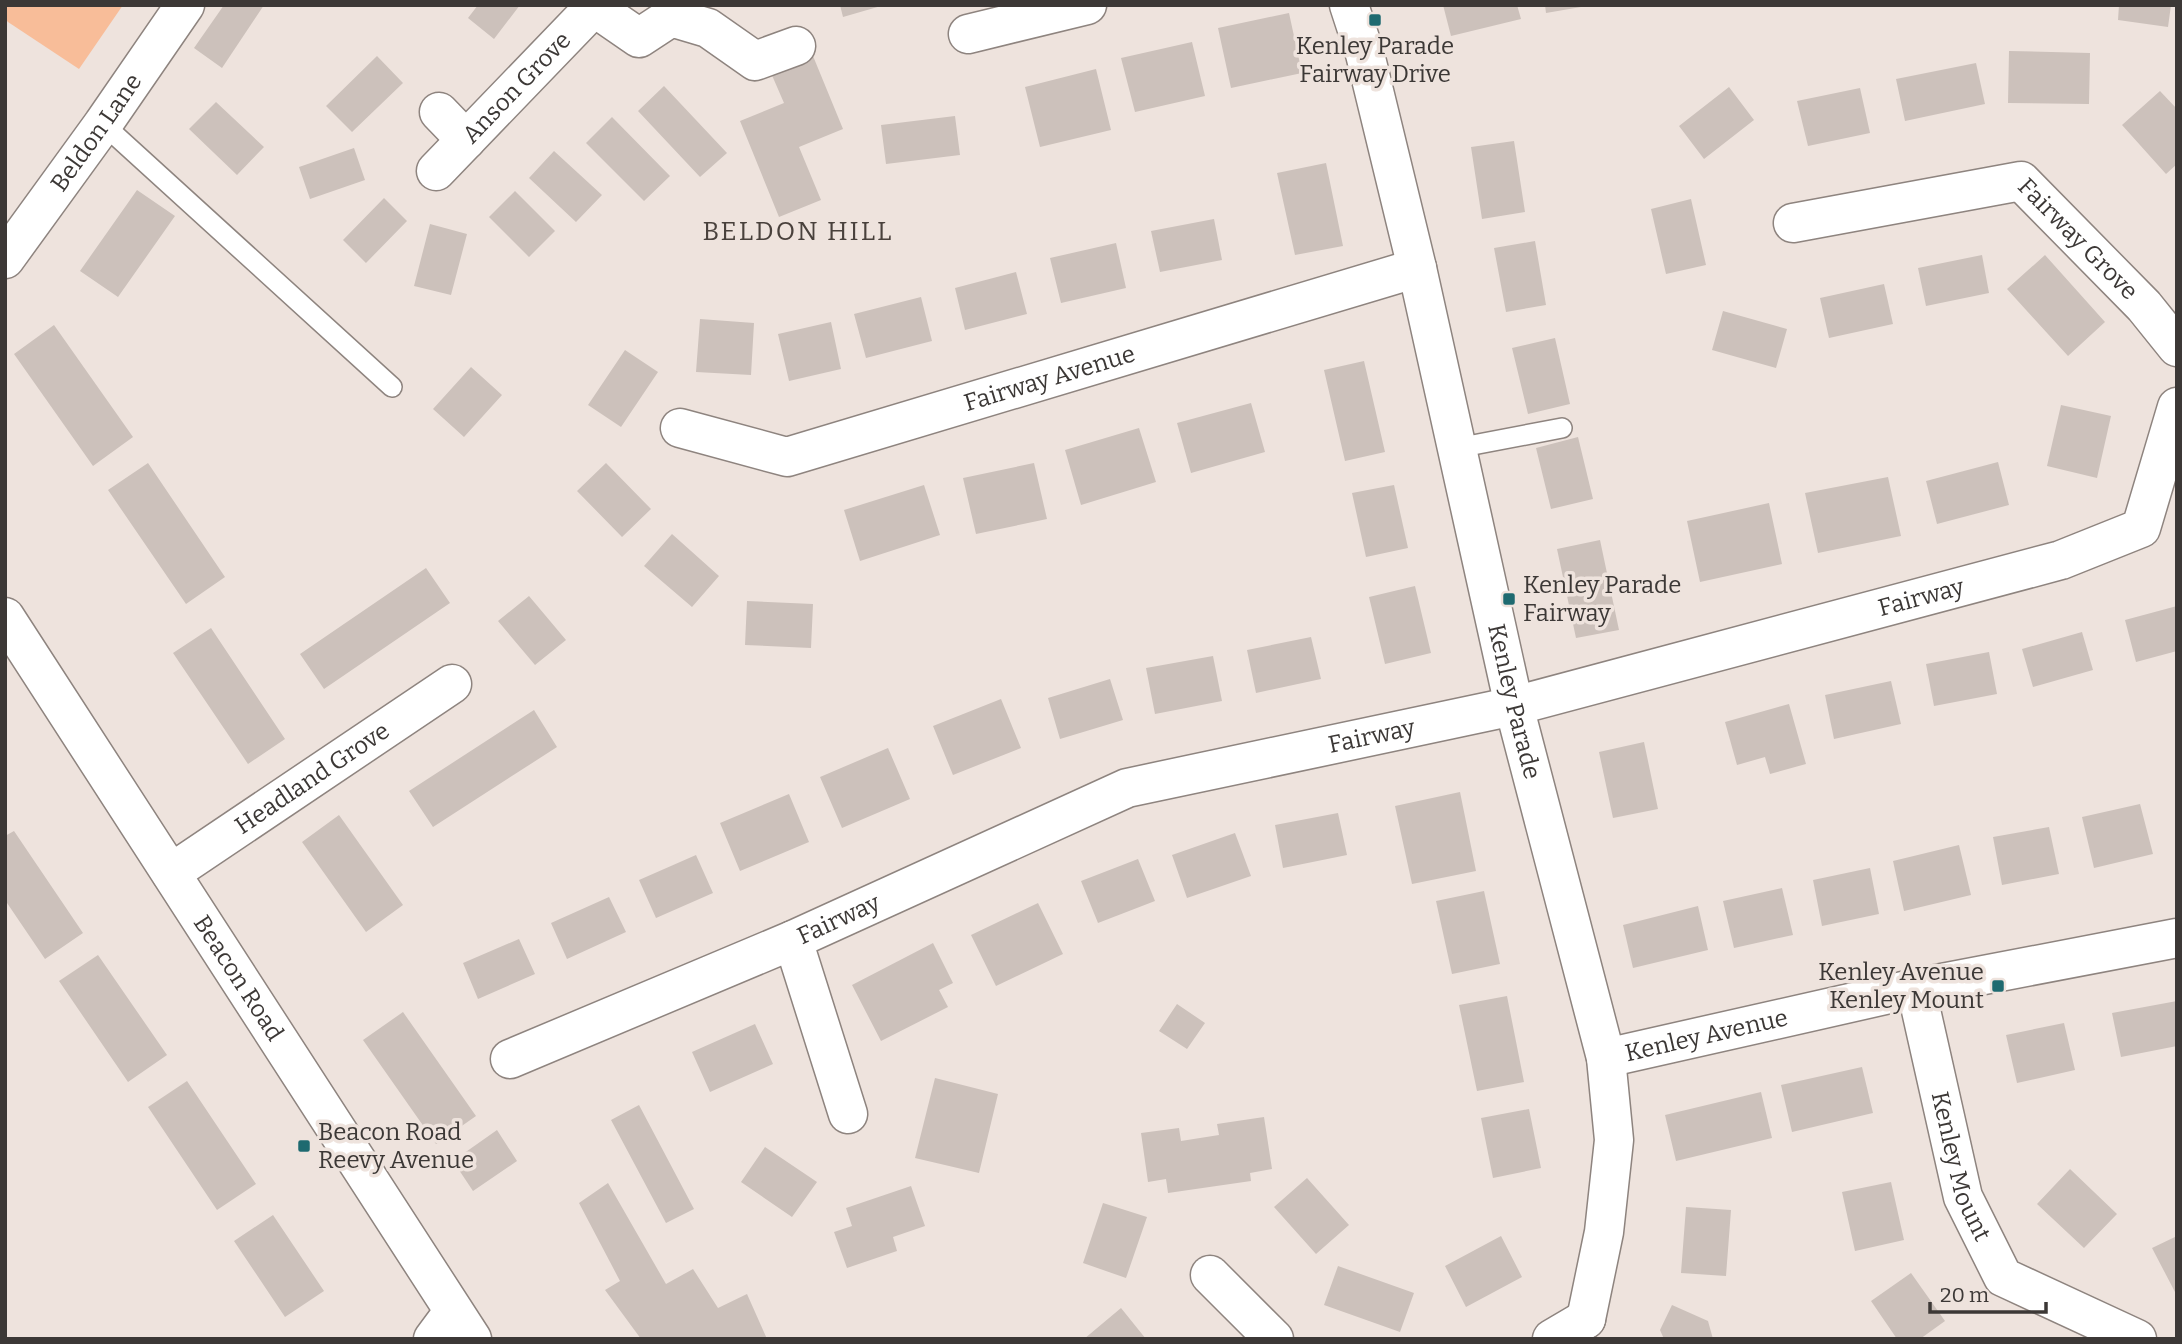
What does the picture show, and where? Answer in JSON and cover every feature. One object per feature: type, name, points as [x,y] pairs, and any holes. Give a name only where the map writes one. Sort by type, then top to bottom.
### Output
[{"type":"street","name":"Beldon Lane","points":[[5,259],[185,5]]},
{"type":"street","points":[[968,34],[1087,5]]},
{"type":"street","name":"Kenley Parade","points":[[1349,5],[1365,54],[1417,268],[1514,706],[1606,1058],[1614,1140],[1591,1329]]},
{"type":"street","points":[[593,6],[639,38],[671,18],[708,28],[755,61],[796,46]]},
{"type":"street","name":"Anson Grove","points":[[436,171],[593,6]]},
{"type":"street","points":[[439,112],[466,140]]},
{"type":"street","name":"Fairway Grove","points":[[1793,223],[2021,181],[2144,306],[2177,347]]},
{"type":"street","name":"Fairway Avenue","points":[[680,428],[787,457],[1417,268]]},
{"type":"street","name":"Fairway","points":[[510,1059],[793,940],[1127,788],[1514,706],[2060,560],[2141,528],[2177,407]]},
{"type":"street","name":"Beacon Road","points":[[5,617],[171,873],[453,1330]]},
{"type":"street","name":"Headland Grove","points":[[171,873],[452,684]]},
{"type":"street","name":"Kenley Avenue","points":[[1606,1058],[1916,988],[2177,938]]},
{"type":"street","points":[[793,940],[848,1114]]},
{"type":"street","name":"Kenley Mount","points":[[1916,988],[1963,1197],[2003,1277],[2137,1339]]},
{"type":"street","points":[[1210,1275],[1274,1339]]},
{"type":"street","points":[[1552,1339],[1591,1329]]},
{"type":"lane","points":[[103,124],[392,387]]},
{"type":"lane","points":[[1457,448],[1562,428]]},
{"type":"shaded area","points":[[5,5],[123,5],[79,69],[8,22],[5,19]]},
{"type":"building","points":[[224,5],[264,5],[222,68],[194,48]]},
{"type":"building","points":[[478,5],[520,5],[494,39],[468,18]]},
{"type":"building","points":[[840,5],[881,5],[881,6],[843,17]]},
{"type":"building","points":[[1443,5],[1517,5],[1521,19],[1451,36]]},
{"type":"building","points":[[1545,5],[1581,5],[1581,7],[1546,13]]},
{"type":"building","points":[[2119,5],[2171,5],[2168,27],[2118,20]]},
{"type":"building","points":[[1289,13],[1302,73],[1231,88],[1218,28]]},
{"type":"building","points":[[1192,42],[1205,96],[1135,112],[1121,58]]},
{"type":"building","points":[[2009,51],[2090,53],[2089,104],[2008,103]]},
{"type":"building","points":[[377,56],[403,83],[352,132],[326,106]]},
{"type":"building","points":[[813,56],[843,129],[799,147],[821,200],[779,217],[740,121],[784,103],[771,73]]},
{"type":"building","points":[[1976,63],[1985,104],[1905,121],[1896,79]]},
{"type":"building","points":[[1096,69],[1111,130],[1040,147],[1025,87]]},
{"type":"building","points":[[664,86],[727,153],[700,177],[638,111]]},
{"type":"building","points":[[1729,87],[1754,120],[1704,159],[1679,126]]},
{"type":"building","points":[[1860,88],[1870,133],[1808,146],[1797,101]]},
{"type":"building","points":[[2160,91],[2177,109],[2177,164],[2166,174],[2122,125]]},
{"type":"building","points":[[216,102],[264,147],[237,175],[189,129]]},
{"type":"building","points":[[955,116],[960,155],[886,164],[881,125]]},
{"type":"building","points":[[612,117],[670,176],[644,201],[586,143]]},
{"type":"building","points":[[1514,141],[1525,212],[1482,219],[1471,147]]},
{"type":"building","points":[[354,148],[365,180],[310,199],[299,167]]},
{"type":"building","points":[[554,151],[602,195],[576,222],[529,178]]},
{"type":"building","points":[[1326,163],[1343,246],[1295,255],[1277,173]]},
{"type":"building","points":[[137,190],[175,216],[118,297],[80,271]]},
{"type":"building","points":[[515,191],[555,231],[529,257],[489,217]]},
{"type":"building","points":[[384,198],[407,221],[366,263],[343,240]]},
{"type":"building","points":[[1691,199],[1706,265],[1666,274],[1651,209]]},
{"type":"building","points":[[1214,219],[1222,260],[1160,272],[1151,231]]},
{"type":"building","points":[[430,224],[467,234],[451,295],[414,286]]},
{"type":"building","points":[[1535,241],[1546,305],[1506,312],[1494,248]]},
{"type":"building","points":[[1116,243],[1126,288],[1061,303],[1050,258]]},
{"type":"building","points":[[1982,255],[1989,293],[1926,306],[1918,268]]},
{"type":"building","points":[[2045,255],[2105,322],[2068,356],[2007,289]]},
{"type":"building","points":[[1016,272],[1027,314],[965,330],[955,288]]},
{"type":"building","points":[[1884,284],[1893,324],[1829,338],[1820,298]]},
{"type":"building","points":[[921,297],[932,341],[866,358],[854,314]]},
{"type":"building","points":[[1723,311],[1787,329],[1776,368],[1712,350]]},
{"type":"building","points":[[700,319],[754,323],[751,375],[696,372]]},
{"type":"building","points":[[831,322],[841,369],[789,381],[778,334]]},
{"type":"building","points":[[54,325],[133,437],[93,466],[14,354]]},
{"type":"building","points":[[1555,338],[1570,404],[1528,414],[1512,348]]},
{"type":"building","points":[[625,350],[658,372],[621,427],[588,405]]},
{"type":"building","points":[[1364,361],[1385,452],[1345,461],[1324,370]]},
{"type":"building","points":[[471,367],[502,395],[464,437],[433,409]]},
{"type":"building","points":[[1251,403],[1265,452],[1191,473],[1177,423]]},
{"type":"building","points":[[2061,405],[2111,416],[2097,478],[2047,466]]},
{"type":"building","points":[[1139,428],[1156,482],[1081,505],[1065,450]]},
{"type":"building","points":[[1578,437],[1593,499],[1551,509],[1536,448]]},
{"type":"building","points":[[1998,462],[2009,505],[1937,524],[1926,481]]},
{"type":"building","points":[[148,463],[225,577],[186,604],[108,490]]},
{"type":"building","points":[[606,463],[651,509],[622,537],[577,491]]},
{"type":"building","points":[[1034,463],[1047,519],[976,534],[963,478]]},
{"type":"building","points":[[1888,477],[1901,536],[1818,553],[1805,493]]},
{"type":"building","points":[[924,485],[940,535],[860,561],[844,510]]},
{"type":"building","points":[[1394,485],[1408,548],[1366,557],[1352,493]]},
{"type":"building","points":[[1769,503],[1782,564],[1700,582],[1687,521]]},
{"type":"building","points":[[672,534],[719,576],[692,607],[644,566]]},
{"type":"building","points":[[1600,540],[1619,630],[1576,638],[1557,549]]},
{"type":"building","points":[[426,568],[450,603],[324,689],[300,654]]},
{"type":"building","points":[[1415,586],[1431,653],[1385,664],[1369,597]]},
{"type":"building","points":[[529,596],[566,640],[535,665],[498,621]]},
{"type":"building","points":[[747,601],[813,604],[811,648],[745,645]]},
{"type":"building","points":[[2177,606],[2177,651],[2136,662],[2125,620]]},
{"type":"building","points":[[211,628],[285,739],[248,764],[173,653]]},
{"type":"building","points":[[2082,632],[2093,670],[2033,687],[2022,649]]},
{"type":"building","points":[[1311,637],[1321,679],[1256,693],[1247,650]]},
{"type":"building","points":[[1989,652],[1997,694],[1934,706],[1926,664]]},
{"type":"building","points":[[1213,656],[1222,701],[1155,714],[1146,668]]},
{"type":"building","points":[[1110,679],[1123,720],[1060,739],[1048,698]]},
{"type":"building","points":[[1891,681],[1901,724],[1834,739],[1825,695]]},
{"type":"building","points":[[1001,699],[1021,748],[953,775],[933,726]]},
{"type":"building","points":[[1789,704],[1806,764],[1770,774],[1765,757],[1737,765],[1725,722]]},
{"type":"building","points":[[534,710],[557,747],[433,827],[409,791]]},
{"type":"building","points":[[1644,742],[1658,809],[1613,818],[1599,752]]},
{"type":"building","points":[[888,748],[910,799],[842,828],[820,777]]},
{"type":"building","points":[[1460,792],[1476,871],[1412,884],[1395,806]]},
{"type":"building","points":[[789,794],[809,842],[740,871],[720,823]]},
{"type":"building","points":[[2140,804],[2153,854],[2094,868],[2082,817]]},
{"type":"building","points":[[1338,813],[1347,855],[1283,868],[1275,825]]},
{"type":"building","points":[[339,815],[403,905],[366,932],[302,842]]},
{"type":"building","points":[[2049,827],[2059,874],[2002,885],[1993,837]]},
{"type":"building","points":[[14,831],[83,933],[45,959],[5,900],[5,836]]},
{"type":"building","points":[[1235,833],[1251,876],[1187,898],[1172,855]]},
{"type":"building","points":[[1959,845],[1971,895],[1904,911],[1893,861]]},
{"type":"building","points":[[696,855],[713,893],[656,918],[639,880]]},
{"type":"building","points":[[1138,859],[1155,901],[1098,923],[1081,881]]},
{"type":"building","points":[[1870,868],[1879,914],[1822,926],[1813,880]]},
{"type":"building","points":[[1782,888],[1793,935],[1734,948],[1723,901]]},
{"type":"building","points":[[1484,891],[1500,964],[1452,974],[1436,901]]},
{"type":"building","points":[[609,897],[626,932],[567,959],[551,923]]},
{"type":"building","points":[[1038,903],[1063,954],[996,986],[971,935]]},
{"type":"building","points":[[1698,906],[1708,950],[1633,968],[1623,925]]},
{"type":"building","points":[[519,939],[535,974],[478,999],[463,963]]},
{"type":"building","points":[[933,943],[953,983],[939,990],[948,1007],[881,1041],[852,985]]},
{"type":"building","points":[[98,955],[167,1055],[128,1082],[59,981]]},
{"type":"building","points":[[1507,996],[1524,1082],[1477,1091],[1459,1005]]},
{"type":"building","points":[[2177,1001],[2177,1046],[2121,1057],[2112,1013]]},
{"type":"building","points":[[1177,1004],[1205,1023],[1187,1049],[1159,1031]]},
{"type":"building","points":[[403,1012],[476,1116],[436,1144],[363,1040]]},
{"type":"building","points":[[2064,1023],[2075,1070],[2017,1083],[2006,1035]]},
{"type":"building","points":[[755,1024],[773,1064],[710,1092],[692,1052]]},
{"type":"building","points":[[1862,1067],[1873,1113],[1792,1132],[1781,1085]]},
{"type":"building","points":[[935,1078],[998,1094],[979,1173],[915,1158]]},
{"type":"building","points":[[187,1081],[256,1184],[217,1210],[148,1107]]},
{"type":"building","points":[[1761,1092],[1772,1138],[1676,1161],[1665,1115]]},
{"type":"building","points":[[639,1105],[694,1209],[666,1223],[611,1120]]},
{"type":"building","points":[[1529,1109],[1541,1168],[1493,1178],[1481,1118]]},
{"type":"building","points":[[1264,1117],[1272,1169],[1250,1173],[1251,1181],[1168,1193],[1166,1179],[1148,1182],[1141,1133],[1179,1128],[1181,1141],[1219,1135],[1217,1124]]},
{"type":"building","points":[[497,1130],[517,1161],[473,1191],[453,1161]]},
{"type":"building","points":[[765,1147],[817,1182],[792,1217],[741,1182]]},
{"type":"building","points":[[2070,1169],[2117,1214],[2084,1248],[2037,1204]]},
{"type":"building","points":[[1307,1178],[1349,1225],[1316,1254],[1274,1207]]},
{"type":"building","points":[[1891,1182],[1904,1240],[1855,1251],[1842,1192]]},
{"type":"building","points":[[608,1183],[666,1284],[693,1269],[718,1308],[747,1294],[767,1339],[641,1339],[605,1290],[620,1281],[579,1203]]},
{"type":"building","points":[[911,1186],[925,1226],[893,1237],[897,1251],[847,1268],[834,1232],[852,1226],[846,1208]]},
{"type":"building","points":[[1103,1203],[1147,1217],[1126,1278],[1083,1263]]},
{"type":"building","points":[[1686,1207],[1731,1210],[1726,1276],[1681,1273]]},
{"type":"building","points":[[273,1215],[324,1291],[285,1317],[234,1241]]},
{"type":"building","points":[[1501,1236],[1522,1277],[1466,1307],[1445,1266]]},
{"type":"building","points":[[2177,1236],[2177,1291],[2175,1292],[2152,1248]]},
{"type":"building","points":[[1338,1266],[1414,1293],[1400,1332],[1324,1305]]},
{"type":"building","points":[[1911,1273],[1945,1321],[1920,1339],[1897,1339],[1871,1301]]},
{"type":"building","points":[[1672,1305],[1708,1321],[1713,1339],[1664,1339],[1660,1330]]},
{"type":"building","points":[[1121,1308],[1146,1339],[1084,1339]]},
{"type":"place","name":"Kenley Parade Fairway Drive","points":[[1375,20]]},
{"type":"place","name":"Kenley Parade Fairway","points":[[1509,599]]},
{"type":"place","name":"Kenley Avenue Kenley Mount","points":[[1998,986]]},
{"type":"place","name":"Beacon Road Reevy Avenue","points":[[304,1146]]},
{"type":"district","name":"BELDON HILL","points":[[798,231]]}]
